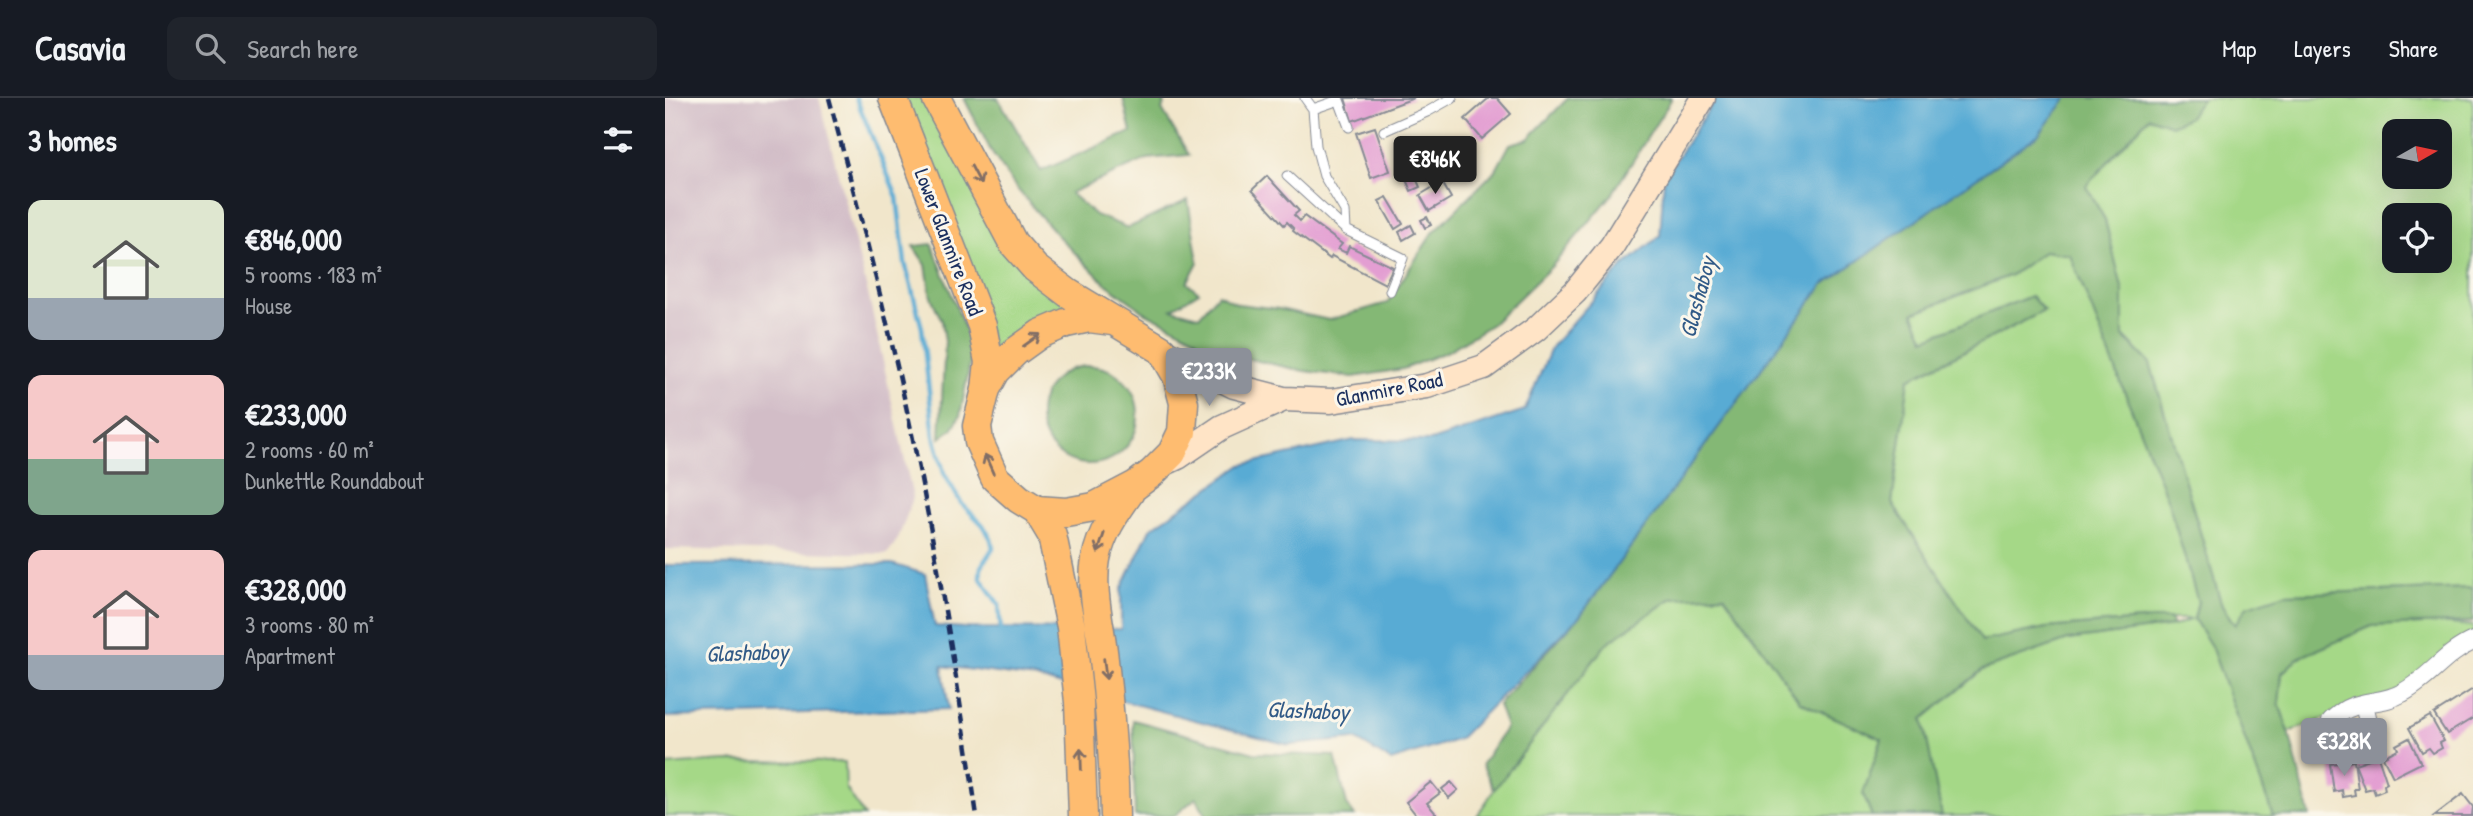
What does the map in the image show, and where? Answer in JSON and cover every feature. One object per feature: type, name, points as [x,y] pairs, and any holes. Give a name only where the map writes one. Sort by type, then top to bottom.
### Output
[{"type":"highway","name":"Lower Glanmire Road","points":[[893,98],[982,326],[989,362],[986,389]]},
{"type":"highway","points":[[936,98],[1013,243],[1035,268],[1112,321],[1162,350],[1177,376],[1184,403],[1181,432],[1172,453],[1136,485],[1094,507],[1066,512],[1037,510],[1019,499],[995,478],[979,442],[977,426],[986,389],[996,371],[1015,352],[1040,334],[1089,317],[1112,321]]},
{"type":"highway","points":[[1115,816],[1110,711],[1095,583],[1096,559],[1111,519],[1136,485]]},
{"type":"highway","points":[[1037,510],[1052,535],[1056,548],[1072,627],[1079,702],[1083,816]]},
{"type":"main road","name":"Glanmire Road","points":[[1162,350],[1219,381],[1283,399],[1331,401],[1388,394],[1427,386],[1484,367],[1536,329],[1575,292],[1612,246],[1703,98]]},
{"type":"main road","points":[[1158,467],[1178,457],[1222,427],[1283,399]]},
{"type":"street","points":[[2331,720],[2348,708],[2383,702],[2400,695],[2418,684],[2456,649],[2473,641]]},
{"type":"street","points":[[2364,704],[2369,726]]},
{"type":"lane","points":[[1305,98],[1313,109],[1316,146],[1324,176],[1345,211],[1346,230]]},
{"type":"lane","points":[[1384,131],[1452,98]]},
{"type":"lane","points":[[1313,109],[1339,100],[1349,127]]},
{"type":"lane","points":[[1287,176],[1346,230],[1403,258],[1390,292]]},
{"type":"shaded area","points":[[665,98],[819,98],[870,302],[913,498],[898,539],[887,554],[665,549]]},
{"type":"green space","points":[[902,98],[924,98],[1071,309],[1021,332],[995,352]]},
{"type":"green space","points":[[964,98],[998,98],[1041,171],[1131,132],[1123,98],[1166,98],[1162,110],[1189,155],[1147,159],[1070,193],[1095,215],[1128,228],[1188,200],[1198,262],[1187,283],[1199,292],[1172,309],[1199,316],[1218,294],[1238,304],[1279,309],[1329,320],[1387,303],[1432,234],[1496,170],[1510,144],[1528,139],[1568,98],[1672,98],[1611,196],[1552,266],[1492,324],[1448,351],[1403,369],[1353,377],[1304,371],[1240,357],[1223,363],[1194,337],[1146,313],[1105,283],[1057,235],[1017,189],[992,153]]},
{"type":"green space","points":[[2067,98],[2203,98],[2188,118],[2171,125],[2149,117],[2086,186],[2105,220],[2123,292],[2123,336],[2150,363],[2222,606],[2235,625],[2247,606],[2285,594],[2473,588],[2473,622],[2372,626],[2298,658],[2282,673],[2279,704],[2289,732],[2310,816],[2273,816],[2211,646],[2194,619],[2198,602],[2168,501],[2070,255],[2045,251],[2011,275],[1913,313],[1925,339],[2031,296],[2044,311],[1909,379],[1892,503],[1982,641],[2046,628],[2153,619],[2170,619],[2173,626],[2068,640],[1982,670],[1923,719],[1942,816],[1872,816],[1863,794],[1882,739],[1800,702],[1724,595],[1672,598],[1607,643],[1494,790],[1482,764],[1506,727],[1498,705],[1579,617],[1823,285],[2038,135]]},
{"type":"green space","points":[[2203,98],[2473,98],[2473,588],[2285,594],[2236,626],[2222,606],[2150,363],[2123,336],[2123,292],[2105,220],[2086,185],[2149,117],[2188,118]]},
{"type":"green space","points":[[932,244],[968,337],[971,358],[960,416],[952,429],[940,438],[945,341],[942,321],[931,297],[926,265],[913,246]]},
{"type":"green space","points":[[2045,251],[2070,255],[2168,501],[2198,602],[2194,619],[2211,646],[2273,816],[1942,816],[1922,719],[1982,670],[2068,640],[2173,626],[2192,619],[2153,619],[2046,628],[1982,641],[1892,503],[1909,379],[2044,311],[2031,296],[1925,339],[1913,313],[2011,275]]},
{"type":"green space","points":[[1079,366],[1099,366],[1124,380],[1135,396],[1138,415],[1135,434],[1124,450],[1099,464],[1079,464],[1062,456],[1048,442],[1040,425],[1040,405],[1048,388],[1062,374]]},
{"type":"green space","points":[[1724,595],[1800,702],[1882,739],[1863,794],[1872,816],[1477,816],[1607,643],[1672,598]]},
{"type":"green space","points":[[2439,623],[2473,626],[2473,641],[2418,684],[2289,732],[2279,704],[2282,673],[2298,658],[2372,626]]},
{"type":"green space","points":[[1133,720],[1254,753],[1335,756],[1347,805],[1355,816],[1207,816],[1196,798],[1174,816],[1135,816]]},
{"type":"green space","points":[[726,761],[845,762],[846,788],[864,816],[665,816],[665,765]]},
{"type":"water","name":"Glashaboy","points":[[1716,98],[2067,98],[2038,135],[1823,285],[1579,617],[1459,739],[1391,761],[1355,739],[1289,745],[1036,678],[942,666],[949,709],[665,717],[665,565],[892,564],[925,574],[935,626],[1121,629],[1121,590],[1150,529],[1242,465],[1354,440],[1431,441],[1525,410],[1552,346],[1622,267],[1660,236],[1664,177]]},
{"type":"building","points":[[1345,98],[1414,98],[1352,121]]},
{"type":"building","points":[[1489,98],[1497,98],[1511,114],[1482,139],[1465,119]]},
{"type":"building","points":[[1375,127],[1390,171],[1371,178],[1356,133]]},
{"type":"building","points":[[1412,169],[1420,187],[1411,191],[1403,173]]},
{"type":"building","points":[[1267,176],[1299,211],[1294,215],[1300,221],[1304,216],[1342,244],[1338,249],[1346,253],[1349,246],[1393,267],[1385,284],[1332,256],[1330,259],[1293,231],[1287,222],[1284,225],[1252,190]]},
{"type":"building","points":[[1442,182],[1451,198],[1429,211],[1420,195]]},
{"type":"building","points":[[1387,197],[1403,224],[1395,229],[1379,201]]},
{"type":"building","points":[[1427,217],[1431,225],[1425,228],[1421,220]]},
{"type":"building","points":[[1411,225],[1415,233],[1403,240],[1399,232]]},
{"type":"building","points":[[2473,689],[2473,718],[2447,734],[2434,714]]},
{"type":"building","points":[[2430,716],[2444,741],[2440,743],[2442,748],[2433,753],[2429,748],[2422,752],[2409,728]]},
{"type":"building","points":[[2409,738],[2421,763],[2393,777],[2383,757],[2398,749],[2396,745]]},
{"type":"building","points":[[2378,756],[2387,783],[2384,785],[2385,790],[2375,794],[2373,788],[2365,790],[2355,764]]},
{"type":"building","points":[[2354,761],[2358,789],[2354,789],[2355,795],[2343,797],[2342,790],[2334,792],[2330,764]]},
{"type":"building","points":[[1431,782],[1440,793],[1427,803],[1438,816],[1417,816],[1406,802]]},
{"type":"building","points":[[1451,782],[1458,790],[1449,798],[1442,789]]},
{"type":"building","points":[[2463,794],[2473,807],[2472,816],[2434,816]]},
{"type":"waterway","points":[[856,98],[897,197],[905,263],[922,328],[934,436],[944,473],[961,503],[983,525],[991,539],[993,548],[981,567],[980,577],[999,605],[1001,633]]},
{"type":"railway","points":[[829,98],[906,405],[949,632],[977,816]]}]
